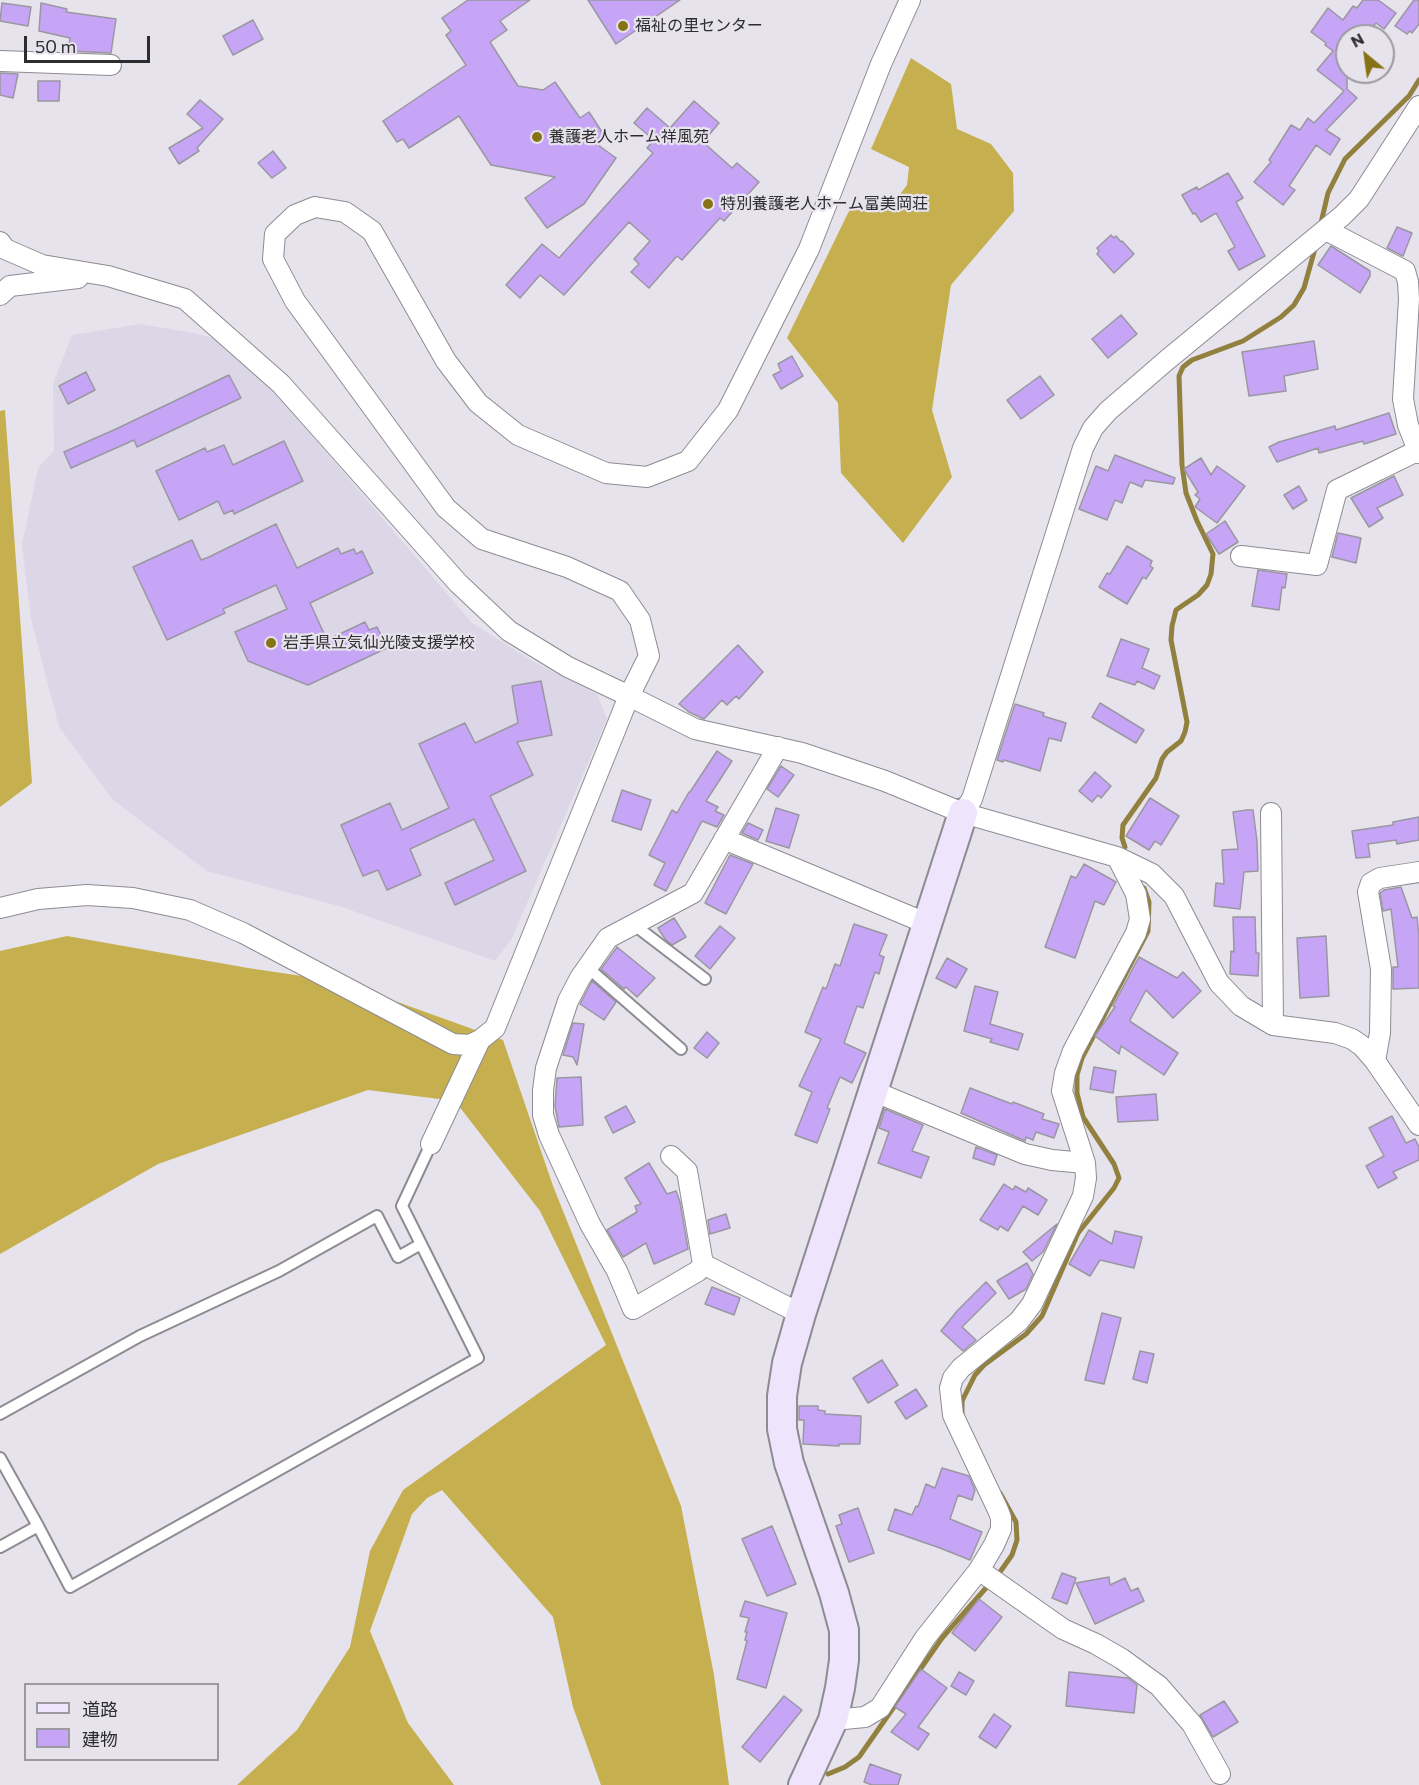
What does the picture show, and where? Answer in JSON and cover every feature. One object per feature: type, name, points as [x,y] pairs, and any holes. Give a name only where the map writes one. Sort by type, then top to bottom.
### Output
[{"type":"street","points":[[0,908],[38,899],[87,895],[133,898],[190,910],[243,933],[453,1044],[470,1045],[495,1028],[629,696],[649,656],[640,620],[620,591],[567,567],[482,539],[446,508],[295,301],[273,259],[275,234],[295,215],[315,207],[345,212],[372,231],[446,361],[478,403],[518,435],[606,474],[647,477],[688,461],[728,410],[809,249],[881,64],[910,0]]},
{"type":"street","points":[[0,61],[111,65]]},
{"type":"street","points":[[803,1785],[833,1720],[844,1660],[844,1630],[834,1593],[789,1463],[782,1429],[783,1385],[787,1363],[963,813],[972,799],[1083,448],[1093,428],[1108,411],[1359,200],[1419,106]]},
{"type":"street","points":[[1240,556],[1317,565],[1338,490],[1418,452],[1408,425],[1403,399],[1409,299],[1405,271],[1320,235]]},
{"type":"street","points":[[0,242],[5,249],[42,265],[108,276],[185,299],[281,384],[458,583],[509,631],[568,667],[695,729],[802,753],[885,781],[963,813],[1117,857],[1152,874],[1174,896],[1219,984],[1241,1006],[1273,1025],[1335,1033],[1352,1039],[1375,1060],[1419,1125]]},
{"type":"street","points":[[0,295],[10,286],[108,276]]},
{"type":"street","points":[[671,1156],[687,1171],[703,1264],[699,1271],[633,1309],[617,1271],[590,1224],[549,1135],[543,1115],[546,1068],[568,1001],[587,967],[608,938],[693,893],[778,747]]},
{"type":"street","points":[[1271,813],[1273,1025]]},
{"type":"street","points":[[724,839],[928,924]]},
{"type":"street","points":[[833,1720],[865,1717],[880,1707],[925,1638],[986,1576],[1001,1528],[1001,1518],[953,1415],[950,1388],[953,1378],[961,1368],[1019,1321],[1032,1304],[1083,1196],[1086,1178],[1085,1163],[1062,1091],[1065,1073],[1074,1052],[1136,933],[1140,919],[1136,894],[1117,857]]},
{"type":"street","points":[[1375,1060],[1380,1033],[1381,969],[1368,892],[1371,883],[1380,878],[1419,872]]},
{"type":"street","points":[[431,1144],[480,1040]]},
{"type":"street","points":[[873,1092],[1025,1154],[1052,1160],[1085,1163]]},
{"type":"street","points":[[703,1264],[801,1314]]},
{"type":"street","points":[[986,1576],[1063,1629],[1122,1659],[1159,1686],[1192,1725],[1220,1774]]},
{"type":"lane","points":[[633,924],[705,979]]},
{"type":"lane","points":[[587,967],[681,1049]]},
{"type":"lane","points":[[0,1458],[70,1587],[478,1358],[402,1206],[431,1144]]},
{"type":"lane","points":[[0,1414],[140,1336],[279,1271],[377,1216],[398,1257],[421,1244]]},
{"type":"lane","points":[[0,1547],[38,1526]]},
{"type":"shaded area","points":[[911,58],[951,84],[957,129],[991,144],[1013,173],[1014,211],[951,285],[932,410],[952,477],[903,543],[841,473],[838,403],[787,338],[850,209],[895,201],[907,185],[909,167],[871,149]]},
{"type":"shaded area","name":"岩手県立気仙光陵支援学校","points":[[140,324],[233,343],[472,623],[536,663],[597,694],[607,719],[511,940],[495,961],[339,906],[207,871],[113,800],[59,727],[31,619],[22,545],[38,468],[54,451],[53,384],[72,335]]},
{"type":"shaded area","points":[[5,410],[32,783],[0,807],[0,411]]},
{"type":"shaded area","points":[[67,936],[342,982],[503,1040],[553,1186],[681,1506],[714,1675],[729,1785],[601,1785],[573,1707],[553,1617],[442,1490],[427,1498],[412,1514],[370,1631],[408,1723],[454,1785],[237,1785],[297,1730],[350,1647],[370,1551],[403,1490],[606,1345],[540,1211],[455,1101],[368,1090],[158,1164],[0,1254],[0,951]]},
{"type":"building","name":"養護老人ホーム祥風苑","points":[[468,0],[530,0],[500,21],[507,30],[490,42],[518,86],[543,90],[555,82],[580,118],[589,112],[604,135],[594,142],[616,158],[584,204],[547,228],[525,198],[555,177],[491,165],[459,116],[409,148],[403,139],[397,142],[383,121],[466,65],[446,35],[451,31],[442,18]]},
{"type":"building","name":"福祉の里センター","points":[[588,0],[680,0],[616,44]]},
{"type":"building","points":[[1363,0],[1378,0],[1396,13],[1388,24],[1335,24],[1335,84],[1317,70],[1333,51],[1311,32],[1328,8],[1343,20],[1353,6],[1357,8]]},
{"type":"building","points":[[1414,0],[1419,0],[1419,24],[1412,33],[1410,31],[1407,34],[1395,26]]},
{"type":"building","points":[[2,3],[31,7],[28,26],[0,21]]},
{"type":"building","points":[[41,3],[67,9],[66,12],[116,19],[111,53],[68,51],[70,38],[39,31]]},
{"type":"building","points":[[253,20],[263,39],[233,55],[223,36]]},
{"type":"building","points":[[0,73],[18,74],[13,98],[0,95]]},
{"type":"building","points":[[38,81],[60,81],[59,101],[38,101]]},
{"type":"building","points":[[1335,84],[1347,84],[1347,89],[1357,98],[1326,130],[1340,139],[1330,155],[1316,145],[1289,186],[1295,190],[1283,205],[1254,182],[1271,162],[1269,160],[1291,125],[1300,130],[1308,118],[1314,123],[1344,91]]},
{"type":"building","points":[[200,100],[223,119],[197,148],[199,151],[179,164],[169,148],[203,128],[187,114]]},
{"type":"building","name":"特別養護老人ホーム富美岡荘","points":[[694,101],[719,123],[703,142],[732,168],[737,163],[759,182],[724,221],[720,218],[682,260],[677,256],[649,288],[631,272],[639,264],[634,259],[650,241],[629,222],[564,295],[540,275],[520,298],[506,285],[542,244],[559,258],[653,153],[647,148],[654,140],[634,123],[647,108],[670,128]]},
{"type":"building","points":[[273,151],[286,168],[272,178],[258,163]]},
{"type":"building","points":[[1228,173],[1243,198],[1236,202],[1265,256],[1239,270],[1228,251],[1235,247],[1216,213],[1201,222],[1195,213],[1193,214],[1182,195],[1197,187],[1198,190]]},
{"type":"building","points":[[1397,227],[1412,233],[1403,256],[1387,248]]},
{"type":"building","points":[[1111,235],[1114,238],[1116,236],[1134,254],[1114,273],[1097,254],[1099,251],[1097,248]]},
{"type":"building","points":[[1331,246],[1370,271],[1370,276],[1360,293],[1318,265]]},
{"type":"building","points":[[1121,315],[1137,334],[1108,358],[1092,339]]},
{"type":"building","points":[[1314,341],[1318,369],[1284,376],[1286,391],[1249,396],[1242,352]]},
{"type":"building","points":[[792,356],[803,376],[781,389],[773,375],[781,371],[778,364]]},
{"type":"building","points":[[86,372],[95,390],[68,404],[59,386]]},
{"type":"building","points":[[229,375],[241,398],[137,447],[134,440],[71,468],[64,452]]},
{"type":"building","points":[[1040,376],[1054,395],[1021,419],[1007,400]]},
{"type":"building","points":[[1389,413],[1396,434],[1364,444],[1363,441],[1319,453],[1318,448],[1277,462],[1269,447],[1335,426],[1336,430]]},
{"type":"building","points":[[284,441],[303,481],[234,514],[233,510],[224,514],[218,501],[179,520],[156,471],[205,448],[207,452],[224,445],[233,465]]},
{"type":"building","points":[[1115,455],[1175,478],[1173,484],[1145,480],[1142,487],[1130,482],[1122,503],[1115,500],[1107,520],[1079,509],[1096,466],[1108,471]]},
{"type":"building","points":[[1201,458],[1211,475],[1217,466],[1245,486],[1217,523],[1195,507],[1200,499],[1195,495],[1198,492],[1184,469]]},
{"type":"building","points":[[1394,476],[1403,495],[1377,508],[1383,518],[1369,527],[1351,498]]},
{"type":"building","points":[[1299,486],[1307,500],[1293,509],[1284,495]]},
{"type":"building","points":[[1225,521],[1238,542],[1219,554],[1206,534]]},
{"type":"building","points":[[276,524],[297,568],[338,548],[341,554],[354,549],[356,554],[362,551],[373,573],[310,603],[327,640],[365,622],[369,630],[377,627],[387,648],[308,685],[248,661],[235,632],[287,609],[276,585],[223,609],[225,613],[167,640],[133,567],[192,540],[201,560]]},
{"type":"building","points":[[1338,533],[1361,538],[1356,563],[1332,557]]},
{"type":"building","points":[[1127,546],[1152,561],[1150,566],[1153,568],[1146,579],[1143,577],[1127,604],[1099,587]]},
{"type":"building","points":[[1258,570],[1287,574],[1285,588],[1282,587],[1279,610],[1252,606]]},
{"type":"building","points":[[1121,639],[1149,649],[1142,668],[1160,676],[1154,689],[1137,681],[1135,685],[1107,676]]},
{"type":"building","points":[[738,645],[763,672],[739,699],[736,696],[727,705],[722,700],[704,719],[679,704]]},
{"type":"building","points":[[541,681],[552,735],[517,742],[533,775],[490,796],[526,871],[455,905],[445,883],[494,860],[474,819],[410,849],[421,875],[387,890],[378,870],[363,876],[341,825],[390,803],[402,830],[449,808],[419,744],[465,723],[475,743],[518,723],[512,686]]},
{"type":"building","points":[[1100,703],[1144,730],[1136,743],[1092,717]]},
{"type":"building","points":[[1015,704],[1066,723],[1061,741],[1049,738],[1040,771],[997,760]]},
{"type":"building","points":[[717,751],[732,761],[706,801],[718,807],[715,811],[724,815],[717,827],[702,821],[666,891],[654,885],[665,863],[649,855],[672,810],[677,813]]},
{"type":"building","points":[[781,766],[794,775],[778,797],[767,789]]},
{"type":"building","points":[[1095,772],[1111,786],[1101,798],[1098,795],[1092,802],[1079,791]]},
{"type":"building","points":[[622,790],[651,800],[641,830],[612,821]]},
{"type":"building","points":[[1150,798],[1179,816],[1161,845],[1155,841],[1149,850],[1126,836]]},
{"type":"building","points":[[776,808],[799,815],[789,848],[766,841]]},
{"type":"building","points":[[1253,810],[1258,871],[1244,872],[1240,909],[1214,906],[1216,883],[1224,884],[1222,850],[1238,849],[1233,812]]},
{"type":"building","points":[[1419,817],[1419,840],[1397,844],[1396,840],[1368,844],[1370,857],[1356,858],[1352,831],[1393,825],[1393,822]]},
{"type":"building","points":[[748,823],[763,830],[758,840],[742,833]]},
{"type":"building","points":[[730,855],[753,864],[726,914],[705,903]]},
{"type":"building","points":[[1084,864],[1116,882],[1104,905],[1095,901],[1075,958],[1045,947],[1071,876],[1076,878]]},
{"type":"building","points":[[1401,887],[1412,918],[1417,917],[1419,988],[1393,989],[1393,967],[1398,967],[1391,909],[1383,911],[1380,893]]},
{"type":"building","points":[[1233,917],[1255,917],[1256,953],[1259,953],[1258,976],[1230,974],[1231,951],[1234,952]]},
{"type":"building","points":[[674,918],[686,937],[672,945],[658,928]]},
{"type":"building","points":[[854,924],[887,935],[879,955],[884,957],[879,974],[875,972],[863,1008],[857,1006],[844,1043],[866,1053],[852,1083],[840,1077],[827,1108],[830,1109],[817,1143],[795,1135],[812,1092],[799,1086],[821,1039],[805,1032],[823,987],[826,989],[835,964],[840,966]]},
{"type":"building","points":[[720,926],[735,938],[710,969],[695,956]]},
{"type":"building","points":[[1326,936],[1329,996],[1300,998],[1297,938]]},
{"type":"building","points":[[617,947],[655,978],[637,997],[601,969]]},
{"type":"building","points":[[1139,957],[1177,978],[1183,972],[1201,991],[1173,1018],[1146,990],[1130,1020],[1178,1053],[1164,1075],[1121,1046],[1119,1054],[1095,1036],[1115,1007],[1113,1006]]},
{"type":"building","points":[[947,958],[967,969],[956,988],[936,978]]},
{"type":"building","points":[[592,981],[616,1002],[604,1020],[580,1004]]},
{"type":"building","points":[[975,986],[998,992],[990,1024],[1023,1034],[1018,1050],[964,1031]]},
{"type":"building","points":[[573,1023],[584,1024],[577,1065],[573,1057],[563,1055]]},
{"type":"building","points":[[707,1032],[719,1043],[707,1058],[694,1048]]},
{"type":"building","points":[[1094,1067],[1116,1071],[1113,1093],[1090,1089]]},
{"type":"building","points":[[581,1077],[583,1125],[559,1127],[555,1106],[557,1078]]},
{"type":"building","points":[[970,1088],[1044,1114],[1042,1119],[1059,1124],[1054,1138],[1036,1132],[1033,1140],[1026,1137],[1025,1141],[961,1113]]},
{"type":"building","points":[[1156,1094],[1158,1120],[1118,1122],[1116,1097]]},
{"type":"building","points":[[626,1106],[635,1122],[613,1133],[605,1117]]},
{"type":"building","points":[[885,1109],[923,1125],[912,1151],[929,1157],[921,1178],[878,1163],[889,1132],[879,1128]]},
{"type":"building","points":[[1392,1116],[1406,1143],[1415,1139],[1419,1147],[1419,1160],[1393,1172],[1397,1178],[1378,1188],[1366,1166],[1384,1156],[1369,1128]]},
{"type":"building","points":[[976,1147],[997,1155],[994,1165],[973,1158]]},
{"type":"building","points":[[649,1163],[667,1194],[676,1191],[688,1249],[654,1264],[646,1243],[623,1257],[607,1230],[637,1212],[635,1206],[641,1204],[625,1178]]},
{"type":"building","points":[[1004,1184],[1013,1190],[1015,1186],[1026,1192],[1028,1188],[1047,1200],[1038,1215],[1023,1206],[1008,1231],[1000,1226],[998,1230],[980,1220]]},
{"type":"building","points":[[726,1214],[730,1228],[710,1234],[708,1220]]},
{"type":"building","points":[[1057,1224],[1043,1252],[1032,1261],[1023,1252]]},
{"type":"building","points":[[1089,1230],[1112,1244],[1115,1231],[1142,1237],[1134,1268],[1100,1260],[1090,1276],[1069,1264]]},
{"type":"building","points":[[1027,1263],[1033,1274],[1026,1289],[1009,1299],[997,1281]]},
{"type":"building","points":[[986,1282],[996,1293],[962,1327],[976,1340],[963,1351],[941,1331]]},
{"type":"building","points":[[712,1287],[740,1298],[734,1315],[705,1304]]},
{"type":"building","points":[[1102,1313],[1121,1318],[1104,1384],[1085,1380]]},
{"type":"building","points":[[1140,1351],[1154,1354],[1147,1383],[1133,1379]]},
{"type":"building","points":[[882,1360],[898,1385],[868,1403],[853,1378]]},
{"type":"building","points":[[916,1389],[927,1406],[906,1419],[895,1402]]},
{"type":"building","points":[[799,1406],[818,1406],[818,1410],[825,1411],[825,1414],[861,1416],[860,1444],[839,1444],[839,1446],[803,1444],[804,1420],[799,1420]]},
{"type":"building","points":[[942,1468],[969,1476],[975,1490],[972,1500],[958,1495],[950,1519],[982,1532],[970,1560],[888,1530],[895,1509],[912,1515],[916,1506],[918,1507],[926,1484],[935,1488]]},
{"type":"building","points":[[858,1508],[874,1553],[849,1562],[836,1526],[842,1524],[839,1515]]},
{"type":"building","points":[[772,1526],[796,1584],[767,1596],[742,1539]]},
{"type":"building","points":[[1062,1573],[1076,1578],[1067,1604],[1052,1598]]},
{"type":"building","points":[[1109,1577],[1110,1585],[1125,1578],[1131,1591],[1138,1588],[1144,1601],[1095,1624],[1076,1583]]},
{"type":"building","points":[[979,1599],[1002,1617],[975,1651],[952,1633]]},
{"type":"building","points":[[745,1601],[787,1613],[766,1688],[737,1679],[747,1641],[745,1640],[747,1632],[745,1632],[749,1618],[740,1616]]},
{"type":"building","points":[[921,1669],[947,1688],[918,1727],[929,1734],[918,1750],[891,1732],[906,1714],[895,1707]]},
{"type":"building","points":[[959,1672],[974,1681],[966,1695],[951,1686]]},
{"type":"building","points":[[1069,1672],[1128,1678],[1137,1685],[1134,1713],[1066,1706]]},
{"type":"building","points":[[784,1696],[802,1710],[760,1762],[742,1747]]},
{"type":"building","points":[[1224,1701],[1238,1722],[1213,1737],[1200,1715]]},
{"type":"building","points":[[994,1714],[1011,1726],[996,1748],[979,1737]]},
{"type":"building","points":[[870,1764],[901,1775],[898,1785],[872,1785],[864,1782]]},
{"type":"waterway","points":[[1320,227],[1328,193],[1345,159],[1409,96],[1419,80]]},
{"type":"waterway","points":[[1125,847],[1122,838],[1123,825],[1156,778],[1162,759],[1181,741],[1185,732],[1187,722],[1171,640],[1172,626],[1176,610],[1198,595],[1207,585],[1211,574],[1213,554],[1186,493],[1182,465],[1179,376],[1183,367],[1192,360],[1243,341],[1281,317],[1294,305],[1304,288],[1316,245]]},
{"type":"waterway","points":[[962,1414],[962,1401],[975,1375],[984,1365],[1026,1334],[1042,1316],[1078,1233],[1114,1188],[1119,1178],[1114,1164],[1083,1117],[1077,1093],[1077,1075],[1082,1058],[1148,931],[1149,902],[1144,888]]},
{"type":"waterway","points":[[828,1774],[845,1767],[859,1757],[942,1638],[1012,1555],[1017,1540],[1016,1522],[1000,1493]]},
{"type":"place","name":"福祉の里センター","points":[[623,26]]},
{"type":"place","name":"養護老人ホーム祥風苑","points":[[537,137]]},
{"type":"place","name":"特別養護老人ホーム富美岡荘","points":[[708,204]]},
{"type":"place","name":"岩手県立気仙光陵支援学校","points":[[271,643]]}]
